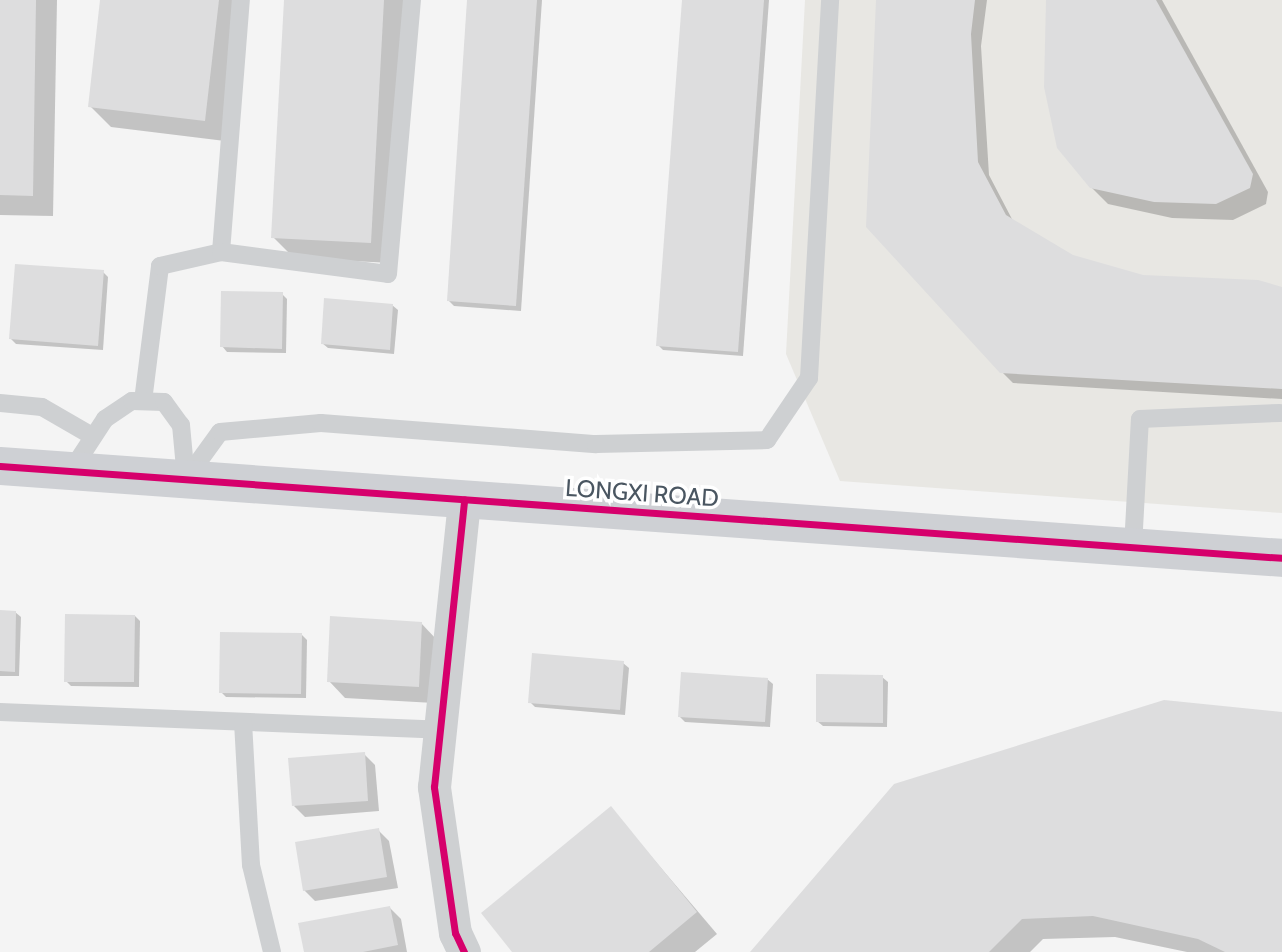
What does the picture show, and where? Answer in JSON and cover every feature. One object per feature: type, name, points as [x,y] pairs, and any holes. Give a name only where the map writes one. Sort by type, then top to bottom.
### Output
[{"type":"street","name":"LONGXI ROAD","points":[[0,466],[1282,558]]},
{"type":"street","points":[[464,500],[435,787],[455,933],[464,952]]},
{"type":"lane","points":[[221,252],[241,0]]},
{"type":"lane","points":[[143,401],[160,266],[221,252],[388,274],[412,0]]},
{"type":"lane","points":[[186,479],[220,432],[321,423],[596,444],[767,440],[809,378],[830,0]]},
{"type":"lane","points":[[71,471],[92,436],[132,401],[164,402],[181,425],[186,479]]},
{"type":"lane","points":[[0,403],[42,407],[92,436]]},
{"type":"lane","points":[[1133,547],[1140,419],[1280,413]]},
{"type":"lane","points":[[0,712],[442,730]]},
{"type":"lane","points":[[243,722],[251,865],[272,952]]},
{"type":"shaded area","points":[[805,0],[1282,0],[1282,513],[840,481],[786,354]]},
{"type":"building","points":[[0,0],[36,0],[33,196],[0,195]]},
{"type":"building","points":[[100,0],[219,0],[205,121],[88,107]]},
{"type":"building","points":[[284,0],[384,0],[371,243],[271,238]]},
{"type":"building","points":[[467,0],[537,0],[516,306],[447,301]]},
{"type":"building","points":[[682,0],[764,0],[738,352],[656,346]]},
{"type":"building","points":[[876,0],[975,0],[971,34],[978,162],[1006,215],[1073,255],[1143,275],[1258,280],[1282,287],[1282,389],[1000,373],[866,227]]},
{"type":"building","points":[[1046,0],[1156,0],[1253,174],[1250,188],[1216,204],[1154,202],[1090,188],[1057,148],[1044,87]]},
{"type":"building","points":[[15,264],[104,270],[98,346],[9,339]]},
{"type":"building","points":[[221,291],[283,292],[282,349],[220,347]]},
{"type":"building","points":[[324,298],[393,304],[390,350],[321,344]]},
{"type":"building","points":[[0,610],[16,611],[15,672],[0,671]]},
{"type":"building","points":[[65,614],[135,615],[134,682],[64,682]]},
{"type":"building","points":[[330,616],[422,622],[419,687],[327,682]]},
{"type":"building","points":[[220,632],[302,633],[301,694],[219,693]]},
{"type":"building","points":[[532,653],[624,661],[620,710],[528,703]]},
{"type":"building","points":[[681,672],[768,678],[765,722],[678,717]]},
{"type":"building","points":[[816,674],[883,675],[883,723],[816,722]]},
{"type":"building","points":[[1164,700],[1282,712],[1282,952],[1225,952],[1198,939],[1093,916],[1022,919],[989,952],[750,952],[894,784]]},
{"type":"building","points":[[365,752],[368,801],[292,806],[288,758]]},
{"type":"building","points":[[611,806],[697,912],[649,952],[512,952],[481,913]]},
{"type":"building","points":[[379,828],[387,877],[303,891],[295,842]]},
{"type":"building","points":[[390,906],[398,945],[363,952],[304,952],[298,923]]},
{"type":"cycle path","points":[[0,466],[1282,558]]},
{"type":"cycle path","points":[[464,500],[434,787],[455,933],[464,952]]}]
